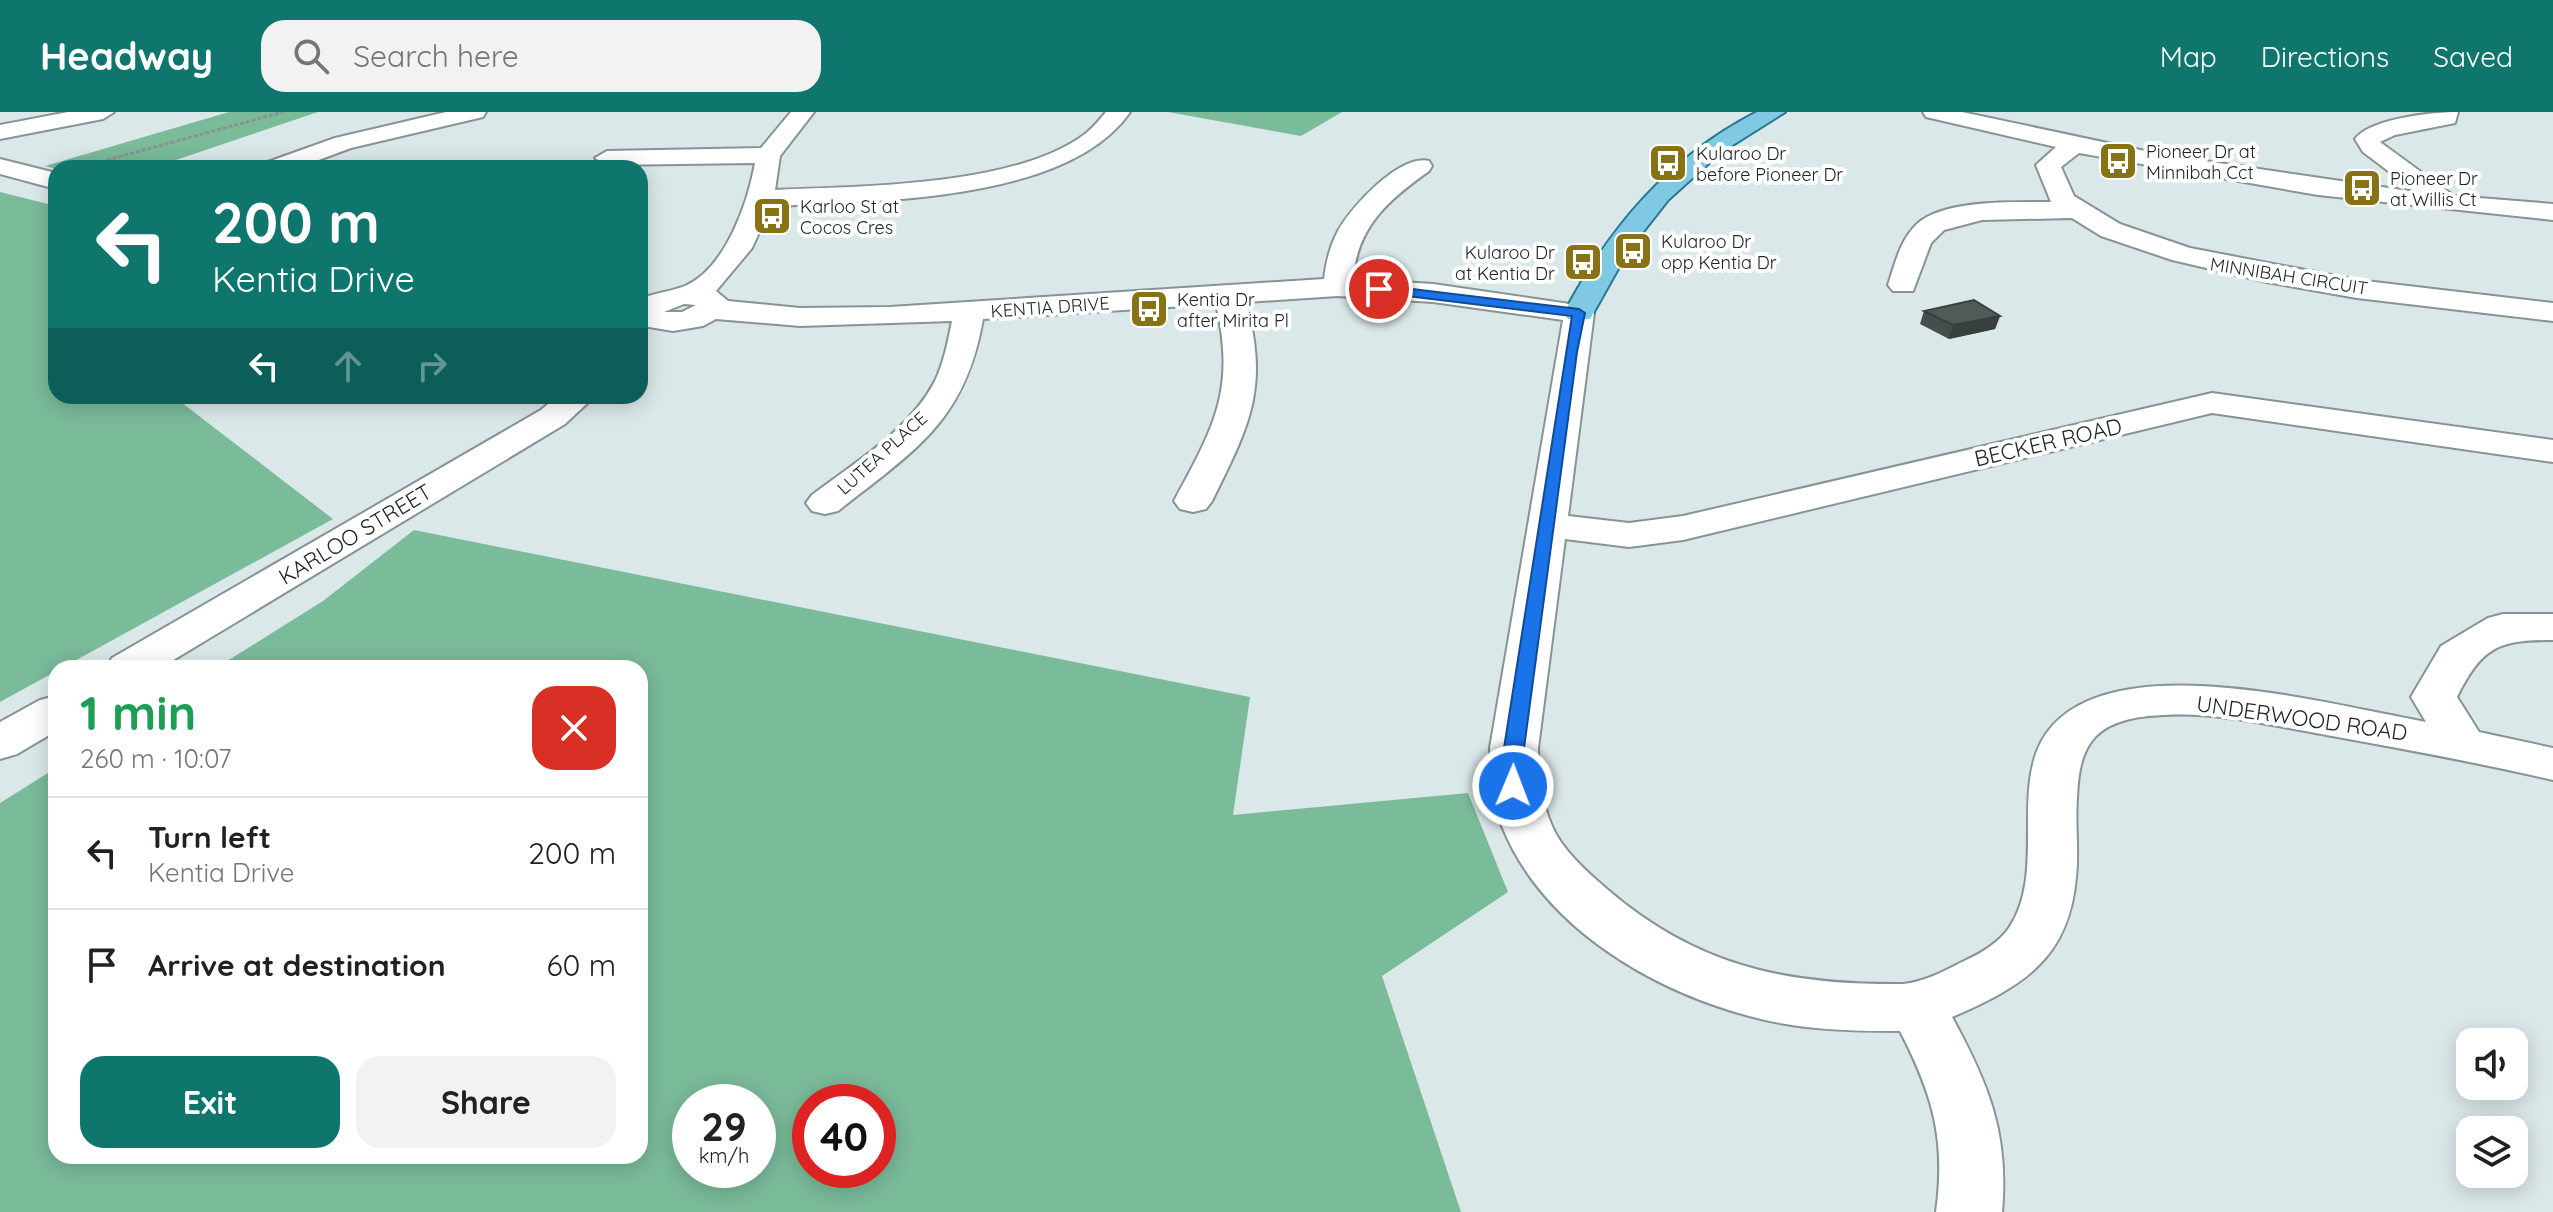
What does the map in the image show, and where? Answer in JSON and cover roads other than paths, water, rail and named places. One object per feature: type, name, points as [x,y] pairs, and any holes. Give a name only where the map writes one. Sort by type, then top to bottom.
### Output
[{"type":"main road","points":[[1579,313],[1599,270],[1643,209],[1684,169],[1726,138],[1774,112]]},
{"type":"street","points":[[0,132],[103,112]]},
{"type":"street","points":[[296,160],[343,143],[475,112]]},
{"type":"street","points":[[649,317],[692,319],[713,279],[738,248],[761,199],[768,155],[803,112]]},
{"type":"street","points":[[761,199],[932,186],[1007,174],[1041,165],[1090,144],[1110,128],[1119,112]]},
{"type":"street","points":[[1934,112],[2073,146],[2205,171],[2448,203],[2553,212]]},
{"type":"street","points":[[2435,115],[2388,129],[2367,139],[2371,147],[2448,203]]},
{"type":"street","name":"MINNIBAH CIRCUIT","points":[[2073,146],[2048,165],[2047,173],[2048,183],[2072,210],[2119,233],[2187,258],[2265,276],[2553,312]]},
{"type":"street","points":[[607,158],[768,155]]},
{"type":"street","points":[[0,166],[48,179]]},
{"type":"street","points":[[1338,287],[1343,244],[1359,218],[1378,195],[1420,166]]},
{"type":"street","points":[[1903,285],[1914,246],[1934,224],[1991,211],[2072,210]]},
{"type":"street","name":"KENTIA DRIVE","points":[[702,302],[800,317],[969,313],[1338,287],[1433,293],[1579,313]]},
{"type":"street","points":[[1193,501],[1233,424],[1241,392],[1243,340],[1229,294]]},
{"type":"street","name":"LUTEA PLACE","points":[[825,503],[891,450],[948,387],[959,363],[969,313]]},
{"type":"street","points":[[1579,313],[1570,352],[1514,748],[1513,786],[1528,832],[1559,876],[1610,923],[1664,959],[1741,993],[1832,1006],[1916,1006],[1954,1077],[1970,1122],[1976,1172],[1969,1212]]},
{"type":"street","name":"BECKER ROAD","points":[[1547,525],[1629,535],[1683,528],[2212,403],[2553,451]]},
{"type":"street","name":"KARLOO STREET","points":[[142,660],[553,417],[568,404]]},
{"type":"street","points":[[2462,743],[2434,697],[2456,656],[2503,627],[2553,627]]},
{"type":"street","name":"UNDERWOOD ROAD","points":[[1916,1006],[1982,980],[2009,963],[2028,943],[2044,916],[2051,885],[2055,761],[2060,745],[2083,722],[2113,708],[2145,701],[2196,701],[2258,708],[2462,743],[2553,764]]},
{"type":"street","points":[[0,743],[48,716]]},
{"type":"place","name":"Pioneer Dr at Minnibah Cct","points":[[2118,161]]},
{"type":"place","name":"Kularoo Dr before Pioneer Dr","points":[[1668,163]]},
{"type":"place","name":"Pioneer Dr at Willis Ct","points":[[2362,188]]},
{"type":"place","name":"Karloo St at Cocos Cres","points":[[772,216]]},
{"type":"place","name":"Kularoo Dr opp Kentia Dr","points":[[1633,251]]},
{"type":"place","name":"Kularoo Dr at Kentia Dr","points":[[1583,262]]},
{"type":"place","name":"Kentia Dr after Mirita Pl","points":[[1149,309]]}]
